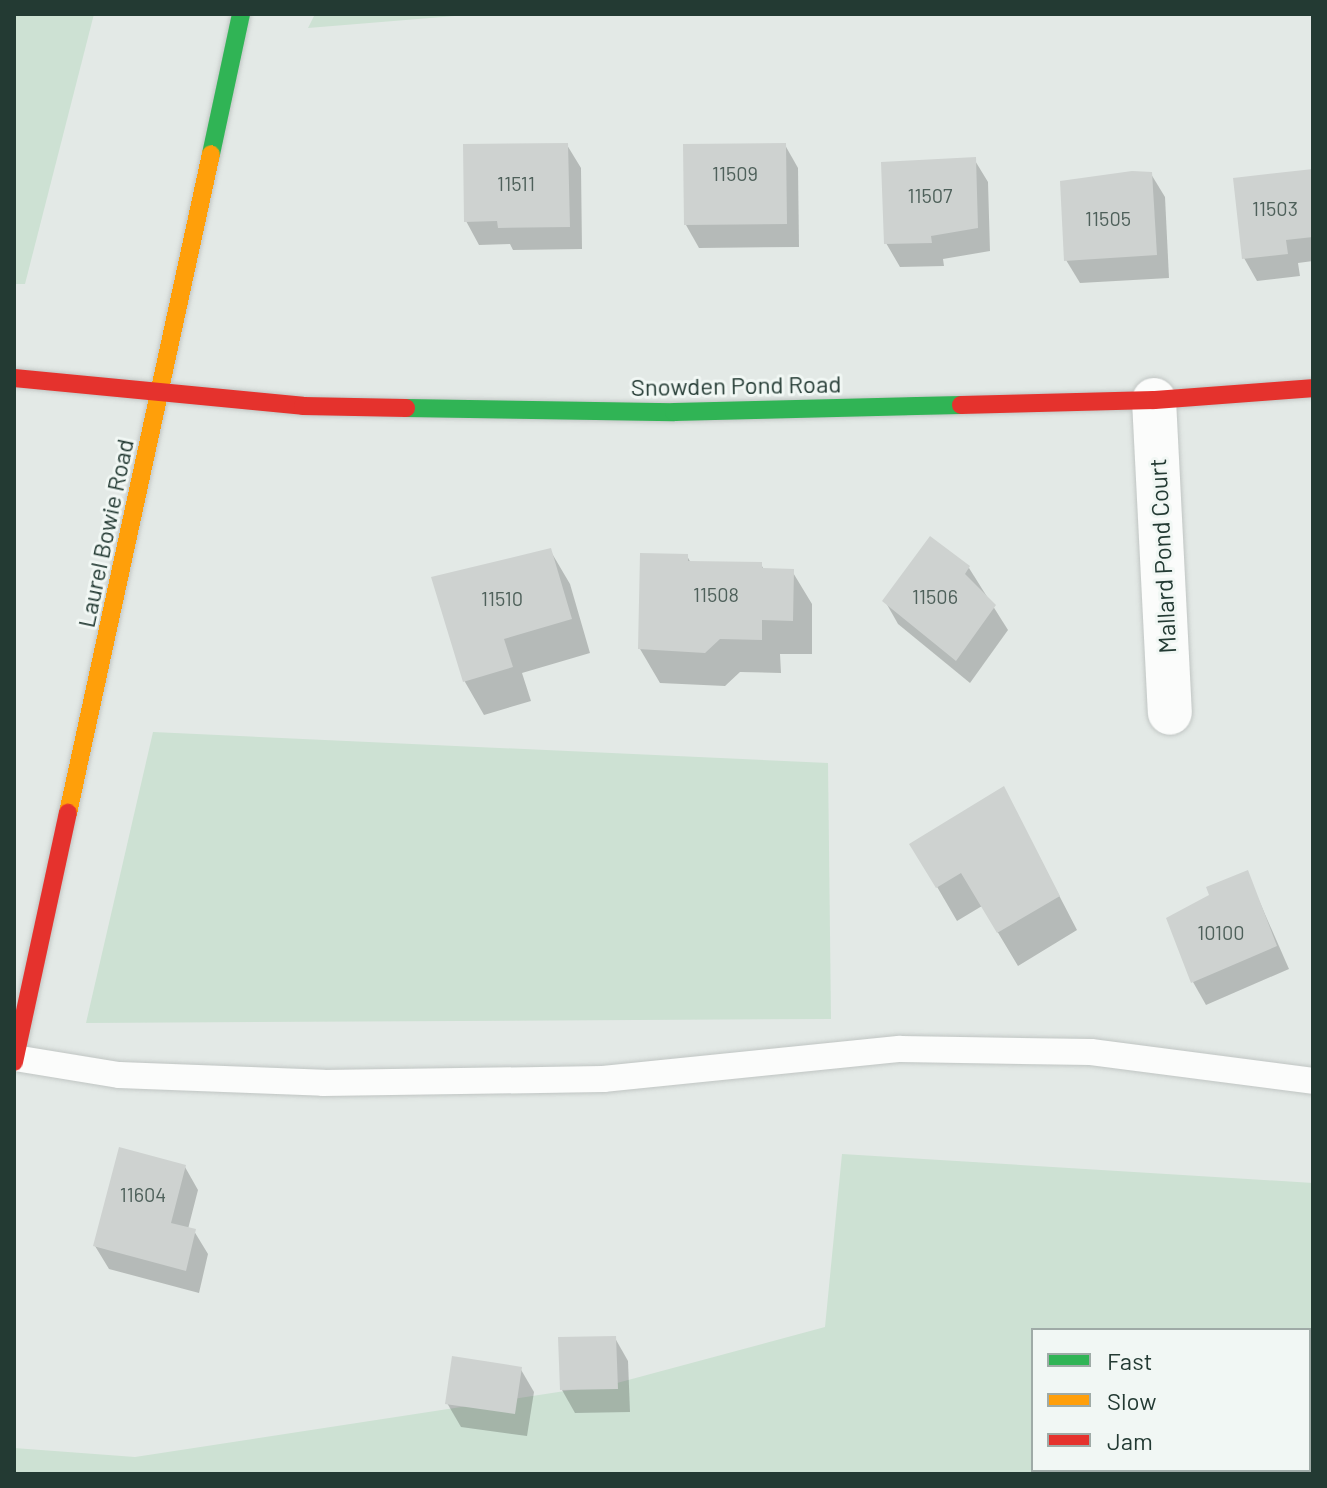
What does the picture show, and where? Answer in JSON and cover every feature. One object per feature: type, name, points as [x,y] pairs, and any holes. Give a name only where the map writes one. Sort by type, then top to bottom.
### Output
[{"type":"street","name":"Laurel Bowie Road","points":[[14,1060],[241,14]]},
{"type":"street","name":"Snowden Pond Road","points":[[14,378],[303,406],[674,412],[1154,400],[1313,388]]},
{"type":"street","name":"Mallard Pond Court","points":[[1154,400],[1170,713]]},
{"type":"lane","points":[[14,1060],[119,1075],[323,1083],[603,1079],[900,1049],[1075,1052],[1313,1081]]},
{"type":"green space","points":[[14,14],[94,14],[25,284],[14,284]]},
{"type":"green space","points":[[315,14],[479,14],[308,28]]},
{"type":"green space","points":[[153,732],[828,763],[831,1019],[86,1023]]},
{"type":"green space","points":[[842,1154],[1313,1183],[1313,1474],[14,1474],[14,1448],[135,1457],[617,1383],[825,1327]]},
{"type":"building","points":[[568,143],[570,227],[498,228],[497,221],[464,222],[463,144]]},
{"type":"building","points":[[786,143],[787,224],[684,225],[683,144]]},
{"type":"building","points":[[976,157],[978,228],[931,236],[932,243],[884,244],[881,162]]},
{"type":"building","points":[[1313,169],[1313,237],[1286,240],[1288,254],[1242,259],[1233,178]]},
{"type":"building","points":[[1132,171],[1152,172],[1157,255],[1064,261],[1060,181]]},
{"type":"building","points":[[930,536],[970,566],[965,574],[996,605],[956,661],[882,601]]},
{"type":"building","points":[[551,548],[572,619],[504,639],[513,667],[463,682],[431,577]]},
{"type":"building","points":[[640,553],[688,554],[688,561],[762,562],[762,568],[794,569],[793,621],[762,620],[762,640],[720,639],[705,653],[638,649]]},
{"type":"building","points":[[1004,786],[1060,896],[997,933],[961,873],[936,888],[909,844]]},
{"type":"building","points":[[1248,870],[1277,946],[1191,983],[1166,918],[1209,895],[1206,887]]},
{"type":"building","points":[[119,1147],[186,1165],[171,1223],[196,1229],[186,1271],[93,1246]]},
{"type":"building","points":[[616,1336],[618,1389],[560,1390],[558,1337]]},
{"type":"building","points":[[452,1356],[522,1367],[515,1414],[445,1404]]},
{"type":"traffic: fast","points":[[211,154],[241,14]]},
{"type":"traffic: fast","points":[[406,408],[674,412],[961,405]]},
{"type":"traffic: slow","points":[[68,813],[211,154]]},
{"type":"traffic: jam","points":[[14,378],[303,406],[406,408]]},
{"type":"traffic: jam","points":[[961,405],[1154,400],[1313,388]]},
{"type":"traffic: jam","points":[[14,1062],[68,813]]}]
